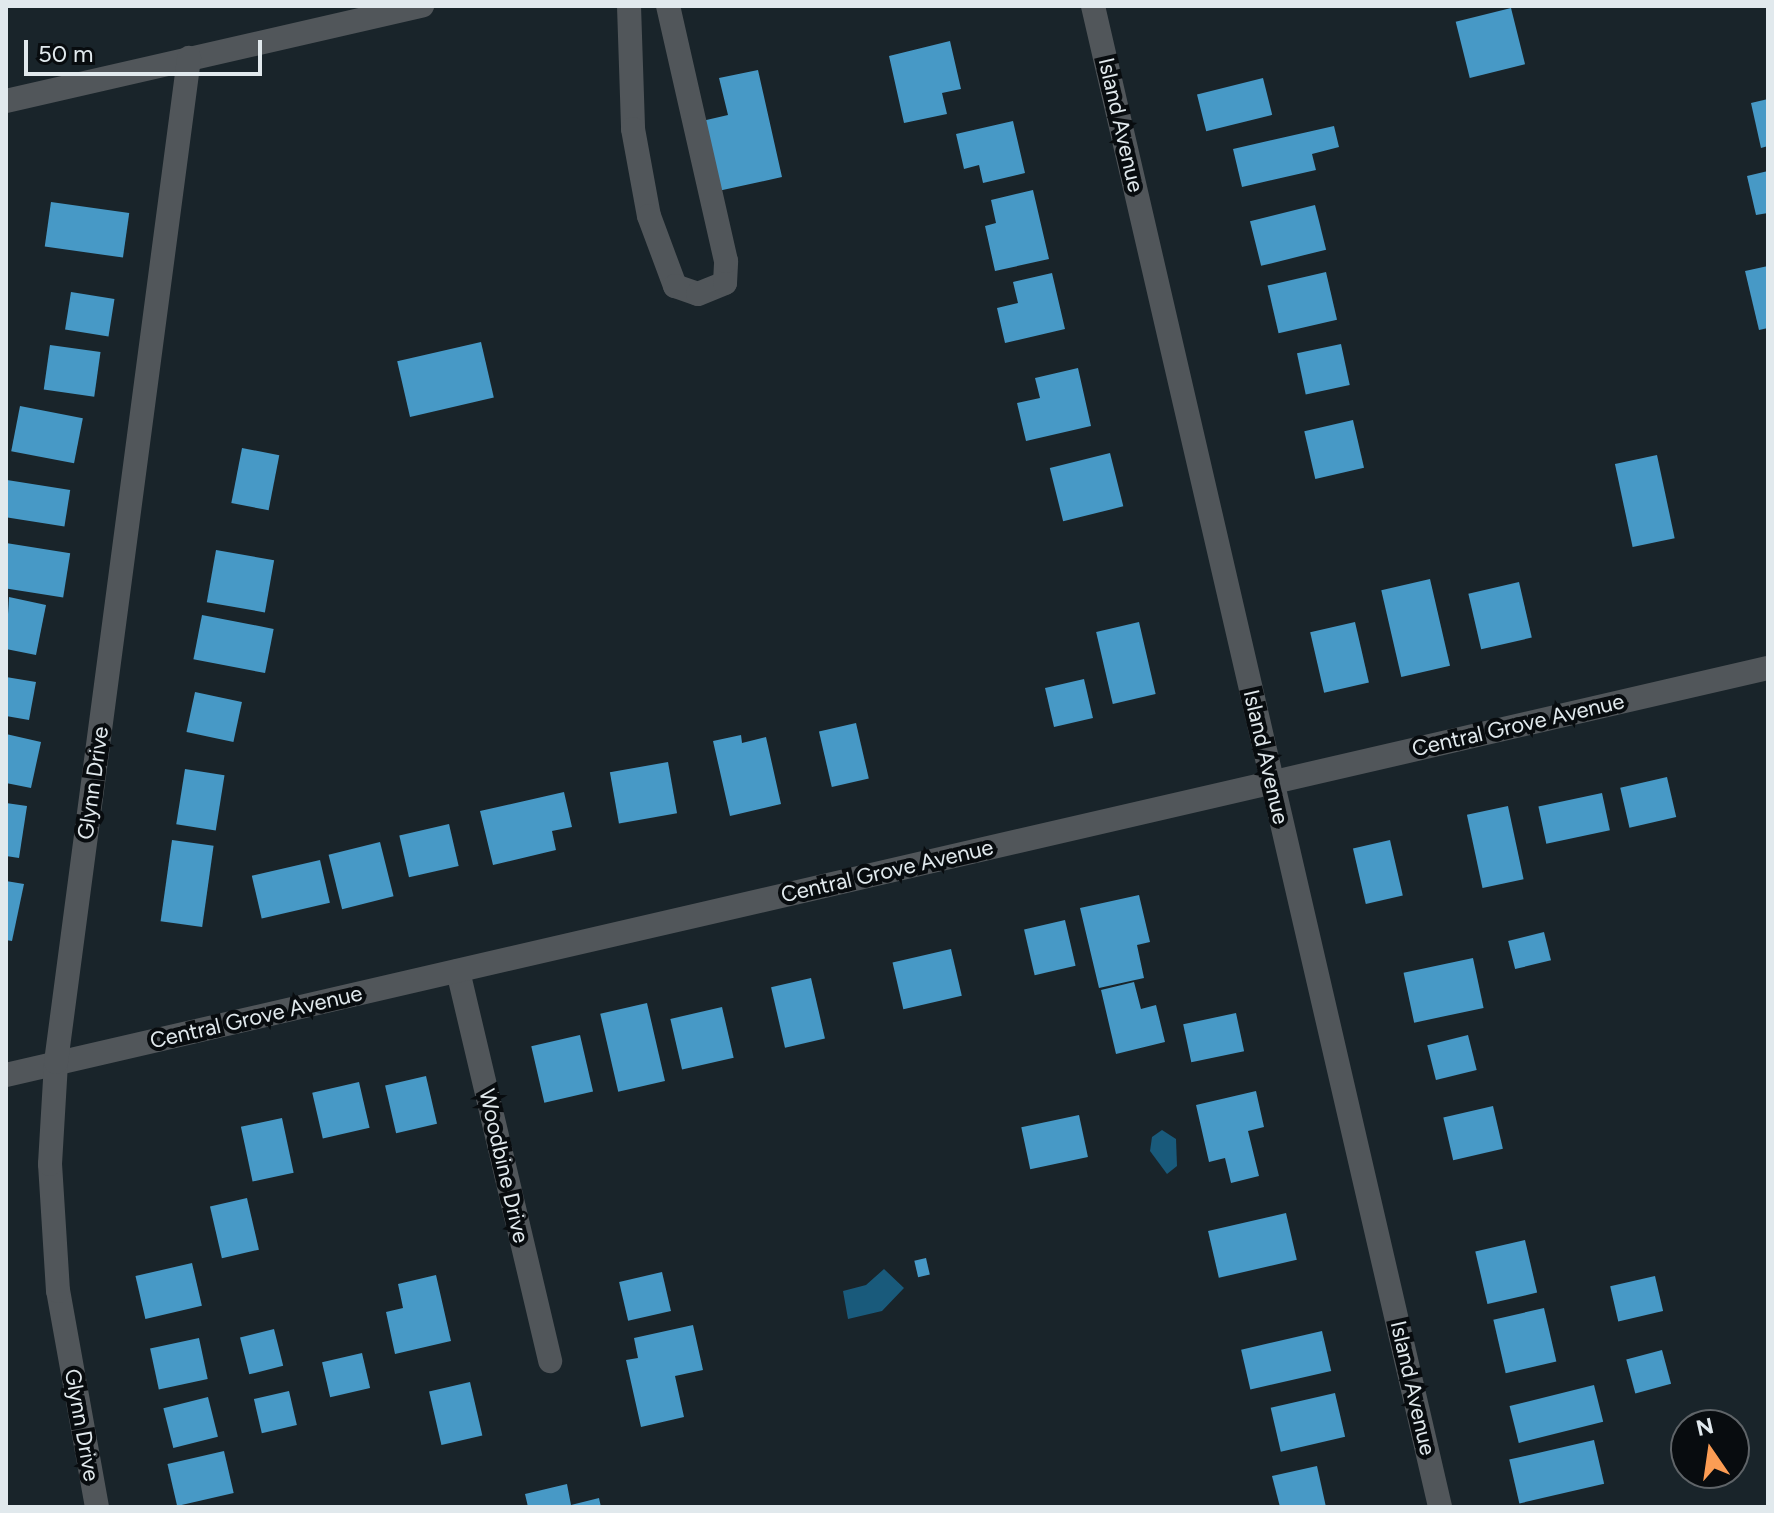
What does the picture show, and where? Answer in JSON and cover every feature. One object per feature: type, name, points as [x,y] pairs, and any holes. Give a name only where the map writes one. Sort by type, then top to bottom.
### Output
[{"type":"street","points":[[6,101],[422,6]]},
{"type":"street","points":[[629,6],[633,129],[649,216],[675,286],[698,294],[725,283],[726,261],[668,6]]},
{"type":"street","name":"Island Avenue","points":[[1093,6],[1440,1507]]},
{"type":"street","name":"Glynn Drive","points":[[97,1507],[58,1291],[50,1164],[56,1062],[189,58]]},
{"type":"street","name":"Central Grove Avenue","points":[[6,1075],[1768,668]]},
{"type":"street","name":"Woodbine Drive","points":[[458,971],[550,1361]]},
{"type":"water","points":[[1162,1130],[1176,1139],[1177,1166],[1167,1174],[1150,1151],[1152,1137]]},
{"type":"water","points":[[884,1269],[904,1288],[882,1311],[848,1319],[843,1291],[866,1285]]},
{"type":"building","points":[[1511,8],[1525,64],[1470,78],[1456,22]]},
{"type":"building","points":[[950,41],[961,89],[942,93],[947,114],[904,123],[889,56]]},
{"type":"building","points":[[758,70],[782,177],[718,191],[702,121],[728,115],[719,78]]},
{"type":"building","points":[[1263,78],[1272,115],[1206,131],[1197,94]]},
{"type":"building","points":[[1768,99],[1768,146],[1761,148],[1751,103]]},
{"type":"building","points":[[1013,121],[1025,173],[983,183],[979,165],[964,169],[956,134]]},
{"type":"building","points":[[1334,126],[1339,147],[1312,154],[1316,170],[1242,187],[1233,149]]},
{"type":"building","points":[[1768,171],[1768,213],[1756,215],[1747,176]]},
{"type":"building","points":[[1033,190],[1049,259],[995,271],[985,226],[996,223],[991,200]]},
{"type":"building","points":[[51,202],[129,213],[123,258],[45,247]]},
{"type":"building","points":[[1315,205],[1326,250],[1261,266],[1250,221]]},
{"type":"building","points":[[1768,266],[1768,328],[1759,330],[1745,271]]},
{"type":"building","points":[[1326,272],[1337,320],[1279,333],[1268,285]]},
{"type":"building","points":[[1052,273],[1065,329],[1005,343],[997,308],[1018,303],[1013,282]]},
{"type":"building","points":[[71,292],[114,299],[109,336],[65,330]]},
{"type":"building","points":[[481,342],[494,398],[410,417],[397,361]]},
{"type":"building","points":[[1341,344],[1350,385],[1306,394],[1297,353]]},
{"type":"building","points":[[50,345],[101,352],[94,397],[44,390]]},
{"type":"building","points":[[1078,368],[1091,426],[1026,441],[1017,403],[1040,398],[1035,378]]},
{"type":"building","points":[[20,406],[83,418],[74,463],[11,451]]},
{"type":"building","points":[[1353,420],[1364,468],[1315,479],[1304,431]]},
{"type":"building","points":[[242,448],[279,455],[269,510],[231,503]]},
{"type":"building","points":[[1110,453],[1123,506],[1063,521],[1050,468]]},
{"type":"building","points":[[1657,455],[1675,538],[1633,547],[1615,464]]},
{"type":"building","points":[[7,480],[70,490],[64,527],[6,517]]},
{"type":"building","points":[[6,543],[70,553],[63,598],[6,589]]},
{"type":"building","points":[[216,550],[274,560],[265,612],[207,602]]},
{"type":"building","points":[[1430,579],[1450,666],[1401,677],[1381,590]]},
{"type":"building","points":[[1519,582],[1532,638],[1481,649],[1468,594]]},
{"type":"building","points":[[9,597],[46,605],[36,655],[6,649]]},
{"type":"building","points":[[202,615],[274,629],[265,673],[193,659]]},
{"type":"building","points":[[1139,622],[1156,694],[1113,704],[1096,632]]},
{"type":"building","points":[[1355,622],[1369,682],[1324,693],[1310,632]]},
{"type":"building","points":[[6,677],[36,682],[29,720],[6,716]]},
{"type":"building","points":[[1084,679],[1093,718],[1054,727],[1045,688]]},
{"type":"building","points":[[195,692],[242,702],[233,742],[186,732]]},
{"type":"building","points":[[856,723],[869,779],[832,787],[819,732]]},
{"type":"building","points":[[6,734],[41,742],[31,788],[6,783]]},
{"type":"building","points":[[741,735],[742,743],[766,737],[781,804],[730,816],[713,741]]},
{"type":"building","points":[[668,762],[677,813],[619,823],[610,772]]},
{"type":"building","points":[[185,769],[225,775],[216,831],[176,824]]},
{"type":"building","points":[[1667,777],[1676,817],[1629,828],[1620,788]]},
{"type":"building","points":[[564,792],[572,827],[552,831],[556,850],[493,865],[480,811]]},
{"type":"building","points":[[1602,793],[1610,830],[1546,844],[1538,807]]},
{"type":"building","points":[[6,803],[27,806],[19,858],[6,856]]},
{"type":"building","points":[[1508,806],[1524,879],[1483,888],[1467,815]]},
{"type":"building","points":[[449,824],[459,866],[409,877],[399,835]]},
{"type":"building","points":[[172,840],[214,846],[202,927],[161,921]]},
{"type":"building","points":[[1390,840],[1403,896],[1366,904],[1353,849]]},
{"type":"building","points":[[380,842],[394,896],[342,909],[329,855]]},
{"type":"building","points":[[320,860],[330,903],[262,919],[252,876]]},
{"type":"building","points":[[6,881],[24,884],[12,941],[6,940]]},
{"type":"building","points":[[1139,895],[1150,942],[1137,945],[1144,978],[1099,988],[1080,908]]},
{"type":"building","points":[[1065,920],[1076,966],[1035,975],[1024,929]]},
{"type":"building","points":[[1544,932],[1551,960],[1515,969],[1508,941]]},
{"type":"building","points":[[951,949],[962,996],[903,1009],[893,962]]},
{"type":"building","points":[[1473,958],[1484,1008],[1414,1023],[1404,973]]},
{"type":"building","points":[[811,978],[825,1038],[785,1048],[771,987]]},
{"type":"building","points":[[1134,982],[1141,1009],[1156,1005],[1165,1042],[1116,1054],[1101,990]]},
{"type":"building","points":[[647,1003],[665,1081],[618,1092],[600,1014]]},
{"type":"building","points":[[722,1007],[734,1058],[682,1070],[670,1019]]},
{"type":"building","points":[[1236,1013],[1244,1051],[1191,1062],[1183,1024]]},
{"type":"building","points":[[580,1035],[593,1092],[544,1103],[531,1046]]},
{"type":"building","points":[[1468,1035],[1477,1070],[1436,1080],[1427,1045]]},
{"type":"building","points":[[426,1076],[437,1124],[396,1133],[385,1085]]},
{"type":"building","points":[[359,1082],[370,1128],[323,1139],[312,1093]]},
{"type":"building","points":[[1256,1091],[1264,1127],[1248,1131],[1259,1176],[1231,1183],[1225,1158],[1209,1162],[1196,1105]]},
{"type":"building","points":[[1493,1106],[1503,1149],[1453,1160],[1443,1117]]},
{"type":"building","points":[[1079,1115],[1088,1157],[1030,1169],[1021,1127]]},
{"type":"building","points":[[282,1118],[294,1173],[253,1182],[241,1127]]},
{"type":"building","points":[[247,1198],[259,1250],[222,1258],[210,1207]]},
{"type":"building","points":[[1286,1213],[1297,1260],[1219,1278],[1208,1231]]},
{"type":"building","points":[[1525,1240],[1537,1293],[1487,1304],[1475,1251]]},
{"type":"building","points":[[926,1258],[930,1275],[918,1277],[914,1261]]},
{"type":"building","points":[[192,1263],[202,1306],[145,1319],[135,1276]]},
{"type":"building","points":[[662,1272],[671,1311],[628,1321],[619,1282]]},
{"type":"building","points":[[436,1275],[451,1341],[395,1354],[386,1312],[403,1308],[398,1284]]},
{"type":"building","points":[[1655,1276],[1663,1311],[1618,1321],[1610,1286]]},
{"type":"building","points":[[1544,1308],[1556,1362],[1506,1373],[1493,1320]]},
{"type":"building","points":[[693,1325],[703,1370],[675,1376],[684,1417],[641,1427],[626,1360],[638,1358],[634,1338]]},
{"type":"building","points":[[274,1329],[283,1366],[249,1374],[240,1337]]},
{"type":"building","points":[[1322,1331],[1331,1371],[1250,1390],[1241,1350]]},
{"type":"building","points":[[199,1338],[208,1379],[159,1389],[150,1348]]},
{"type":"building","points":[[1662,1350],[1671,1384],[1635,1393],[1626,1360]]},
{"type":"building","points":[[362,1353],[370,1388],[330,1397],[322,1362]]},
{"type":"building","points":[[470,1382],[482,1436],[441,1445],[429,1391]]},
{"type":"building","points":[[1594,1385],[1603,1422],[1519,1443],[1510,1406]]},
{"type":"building","points":[[289,1391],[297,1425],[262,1433],[254,1399]]},
{"type":"building","points":[[1335,1393],[1345,1437],[1281,1452],[1271,1408]]},
{"type":"building","points":[[208,1397],[218,1437],[173,1448],[163,1408]]},
{"type":"building","points":[[1594,1440],[1604,1484],[1519,1503],[1509,1460]]},
{"type":"building","points":[[224,1451],[234,1493],[177,1506],[167,1464]]},
{"type":"building","points":[[1317,1466],[1326,1507],[1280,1507],[1272,1476]]},
{"type":"building","points":[[567,1484],[571,1505],[599,1498],[601,1507],[528,1507],[525,1494]]}]
